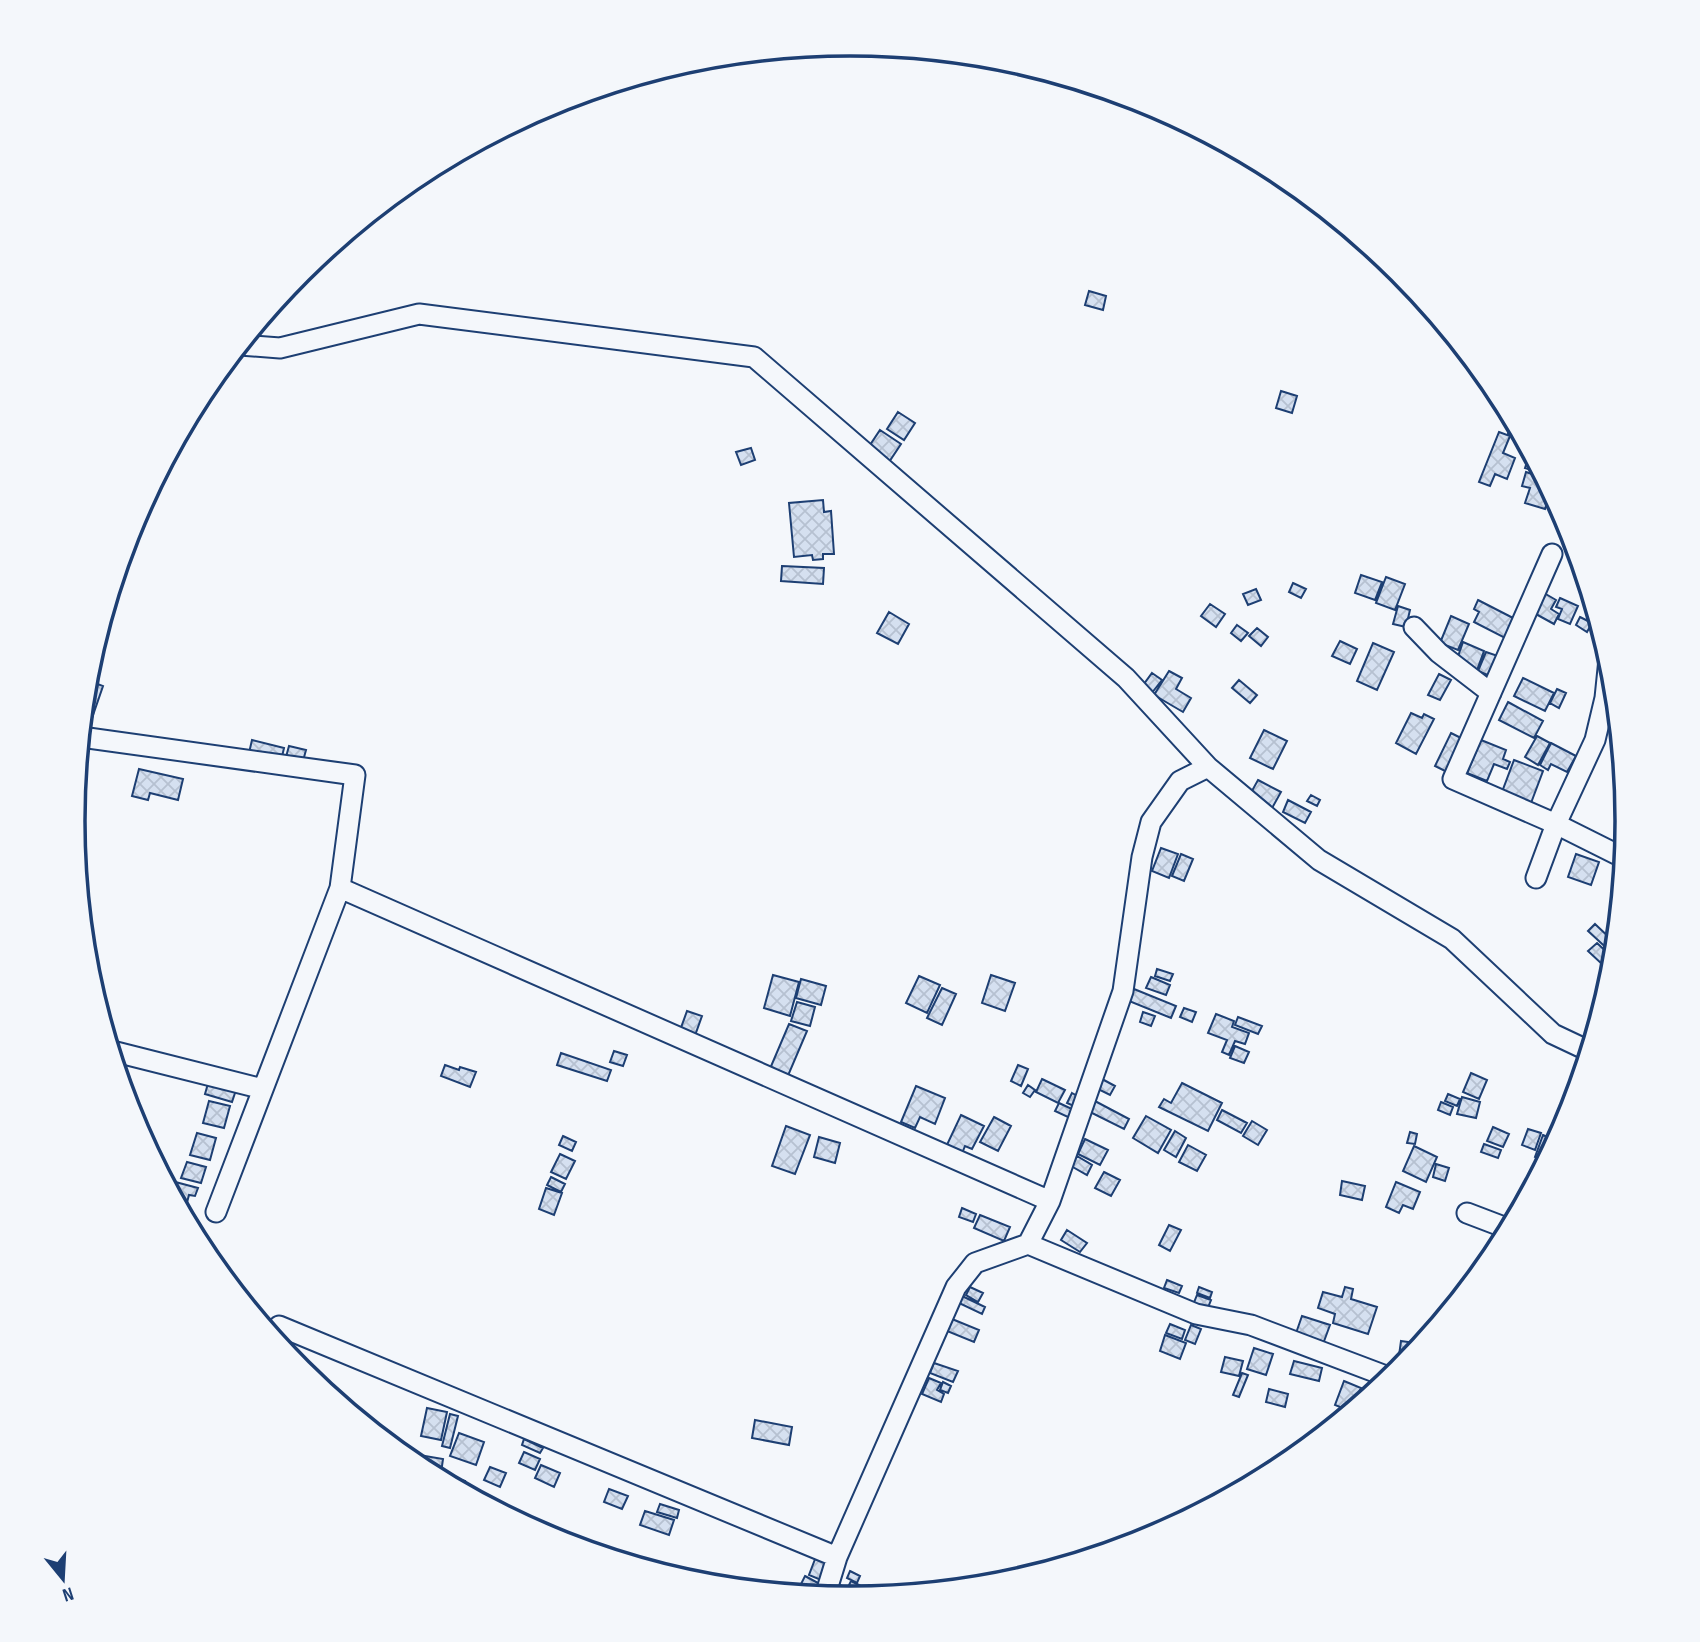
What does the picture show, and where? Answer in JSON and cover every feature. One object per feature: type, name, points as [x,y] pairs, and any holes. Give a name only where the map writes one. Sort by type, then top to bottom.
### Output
[{"type":"street","points":[[251,346],[279,348],[419,314],[754,357],[1126,678],[1208,767],[1319,860],[1452,939],[1553,1034],[1580,1047]]},
{"type":"street","points":[[1552,554],[1453,779],[1556,824],[1614,853]]},
{"type":"street","points":[[1414,626],[1439,653],[1491,693]]},
{"type":"street","points":[[1536,878],[1556,824],[1595,740],[1605,700]]},
{"type":"street","points":[[90,738],[355,775],[340,888],[216,1212]]},
{"type":"street","points":[[1028,1244],[1050,1201],[1123,991],[1142,857],[1151,822],[1180,780],[1208,767]]},
{"type":"street","points":[[340,888],[1050,1201]]},
{"type":"street","points":[[122,1054],[263,1089]]},
{"type":"street","points":[[1467,1213],[1499,1225]]},
{"type":"street","points":[[828,1585],[837,1557],[956,1287],[975,1263],[1028,1244],[1196,1314],[1251,1325],[1379,1373]]},
{"type":"street","points":[[279,1326],[837,1557]]},
{"type":"building","points":[[1089,291],[1106,296],[1103,310],[1085,305]]},
{"type":"building","points":[[1281,391],[1297,396],[1292,413],[1276,408]]},
{"type":"building","points":[[898,412],[915,423],[904,440],[887,429]]},
{"type":"building","points":[[880,430],[901,444],[889,462],[868,448]]},
{"type":"building","points":[[1499,432],[1510,436],[1503,453],[1515,458],[1507,479],[1495,474],[1490,486],[1479,482]]},
{"type":"building","points":[[751,448],[755,460],[741,465],[736,452]]},
{"type":"building","points":[[1526,472],[1531,474],[1546,505],[1545,509],[1525,503],[1530,488],[1522,486]]},
{"type":"building","points":[[823,500],[824,512],[831,511],[834,554],[823,554],[823,559],[813,560],[812,555],[794,557],[789,503]]},
{"type":"building","points":[[782,566],[824,568],[823,584],[781,581]]},
{"type":"building","points":[[1361,575],[1382,582],[1375,600],[1355,593]]},
{"type":"building","points":[[1386,577],[1405,584],[1395,610],[1376,603]]},
{"type":"building","points":[[1293,583],[1306,589],[1301,598],[1289,592]]},
{"type":"building","points":[[1256,589],[1261,600],[1248,605],[1243,594]]},
{"type":"building","points":[[1544,593],[1556,600],[1551,609],[1559,614],[1554,624],[1534,613]]},
{"type":"building","points":[[1560,598],[1578,606],[1570,624],[1558,619],[1562,609],[1556,607]]},
{"type":"building","points":[[1478,600],[1517,620],[1507,639],[1474,622],[1479,612],[1474,609]]},
{"type":"building","points":[[1210,604],[1225,614],[1216,627],[1201,616]]},
{"type":"building","points":[[1398,606],[1410,610],[1406,627],[1393,624]]},
{"type":"building","points":[[889,612],[909,624],[898,644],[877,633]]},
{"type":"building","points":[[1451,616],[1469,624],[1458,650],[1440,643]]},
{"type":"building","points":[[1580,617],[1588,621],[1590,627],[1587,632],[1576,625]]},
{"type":"building","points":[[1237,625],[1248,633],[1241,641],[1231,633]]},
{"type":"building","points":[[1257,628],[1268,637],[1261,646],[1249,636]]},
{"type":"building","points":[[1340,641],[1357,649],[1350,664],[1332,656]]},
{"type":"building","points":[[1463,642],[1484,651],[1476,673],[1455,665]]},
{"type":"building","points":[[1373,643],[1394,652],[1377,690],[1357,681]]},
{"type":"building","points":[[1486,652],[1498,656],[1490,676],[1478,671]]},
{"type":"building","points":[[1169,671],[1182,678],[1176,689],[1191,698],[1183,712],[1154,695]]},
{"type":"building","points":[[1152,673],[1162,680],[1151,694],[1141,688]]},
{"type":"building","points":[[1439,674],[1451,680],[1440,700],[1428,695]]},
{"type":"building","points":[[1523,678],[1554,693],[1545,711],[1514,696]]},
{"type":"building","points":[[1239,680],[1257,695],[1250,703],[1232,688]]},
{"type":"building","points":[[98,684],[103,686],[93,715]]},
{"type":"building","points":[[1557,689],[1566,693],[1559,708],[1550,703]]},
{"type":"building","points":[[1508,702],[1543,721],[1534,738],[1499,720]]},
{"type":"building","points":[[1411,713],[1422,718],[1424,714],[1434,719],[1416,754],[1396,743]]},
{"type":"building","points":[[1264,730],[1287,741],[1273,769],[1250,758]]},
{"type":"building","points":[[1451,733],[1469,742],[1453,775],[1435,766]]},
{"type":"building","points":[[1537,736],[1550,743],[1538,765],[1525,757]]},
{"type":"building","points":[[252,740],[284,748],[278,774],[246,766]]},
{"type":"building","points":[[1481,740],[1506,750],[1503,759],[1510,762],[1507,769],[1494,764],[1487,781],[1467,773]]},
{"type":"building","points":[[1551,743],[1576,756],[1567,772],[1551,764],[1548,770],[1540,765]]},
{"type":"building","points":[[289,746],[306,750],[303,761],[286,757]]},
{"type":"building","points":[[1514,760],[1543,771],[1531,803],[1502,792]]},
{"type":"building","points":[[139,769],[183,779],[178,800],[150,793],[148,800],[132,796]]},
{"type":"building","points":[[1258,780],[1281,792],[1271,810],[1248,798]]},
{"type":"building","points":[[1311,795],[1320,800],[1317,806],[1307,801]]},
{"type":"building","points":[[1288,800],[1311,812],[1305,823],[1283,812]]},
{"type":"building","points":[[1161,848],[1178,854],[1169,878],[1152,871]]},
{"type":"building","points":[[1181,854],[1193,859],[1184,881],[1172,876]]},
{"type":"building","points":[[1576,854],[1599,862],[1591,885],[1568,877]]},
{"type":"building","points":[[1595,924],[1606,934],[1604,946],[1588,931]]},
{"type":"building","points":[[1597,943],[1603,949],[1601,963],[1588,951]]},
{"type":"building","points":[[1157,969],[1173,974],[1170,981],[1155,976]]},
{"type":"building","points":[[773,975],[799,982],[790,1016],[764,1008]]},
{"type":"building","points":[[991,975],[1015,983],[1005,1011],[982,1003]]},
{"type":"building","points":[[919,976],[940,985],[927,1013],[906,1003]]},
{"type":"building","points":[[1151,977],[1170,985],[1166,995],[1146,988]]},
{"type":"building","points":[[801,979],[826,986],[821,1005],[796,998]]},
{"type":"building","points":[[942,988],[956,994],[942,1025],[927,1018]]},
{"type":"building","points":[[1134,989],[1176,1006],[1171,1018],[1129,1001]]},
{"type":"building","points":[[797,1002],[815,1007],[810,1026],[791,1021]]},
{"type":"building","points":[[1184,1008],[1196,1012],[1192,1022],[1180,1017]]},
{"type":"building","points":[[687,1011],[702,1016],[693,1041],[678,1036]]},
{"type":"building","points":[[1143,1012],[1155,1016],[1151,1026],[1140,1022]]},
{"type":"building","points":[[1216,1014],[1234,1021],[1232,1027],[1249,1033],[1245,1044],[1235,1041],[1229,1055],[1222,1052],[1227,1040],[1208,1033]]},
{"type":"building","points":[[1238,1017],[1262,1026],[1258,1034],[1235,1025]]},
{"type":"building","points":[[789,1024],[807,1031],[787,1078],[769,1071]]},
{"type":"building","points":[[1235,1046],[1249,1052],[1244,1063],[1230,1058]]},
{"type":"building","points":[[614,1051],[627,1055],[623,1066],[610,1062]]},
{"type":"building","points":[[561,1053],[611,1070],[607,1081],[557,1065]]},
{"type":"building","points":[[445,1065],[476,1072],[470,1087],[441,1076]]},
{"type":"building","points":[[1018,1065],[1028,1069],[1021,1086],[1011,1081]]},
{"type":"building","points":[[1471,1073],[1487,1080],[1479,1099],[1463,1092]]},
{"type":"building","points":[[1042,1079],[1065,1090],[1058,1103],[1036,1092]]},
{"type":"building","points":[[1102,1079],[1115,1086],[1110,1095],[1098,1089]]},
{"type":"building","points":[[209,1080],[237,1087],[232,1102],[205,1094]]},
{"type":"building","points":[[1182,1083],[1222,1103],[1208,1131],[1159,1107],[1164,1099],[1171,1103]]},
{"type":"building","points":[[1028,1085],[1035,1090],[1030,1097],[1023,1093]]},
{"type":"building","points":[[916,1086],[945,1098],[935,1124],[920,1117],[915,1128],[901,1122]]},
{"type":"building","points":[[1072,1093],[1081,1098],[1076,1107],[1067,1103]]},
{"type":"building","points":[[1448,1094],[1460,1099],[1457,1106],[1445,1101]]},
{"type":"building","points":[[1462,1097],[1480,1102],[1476,1118],[1457,1114]]},
{"type":"building","points":[[1093,1100],[1129,1119],[1124,1129],[1088,1111]]},
{"type":"building","points":[[209,1101],[230,1106],[224,1128],[203,1123]]},
{"type":"building","points":[[1441,1102],[1453,1107],[1450,1115],[1438,1110]]},
{"type":"building","points":[[1059,1103],[1074,1110],[1070,1118],[1055,1111]]},
{"type":"building","points":[[1222,1110],[1247,1123],[1241,1133],[1217,1120]]},
{"type":"building","points":[[961,1115],[984,1126],[972,1149],[965,1146],[961,1156],[945,1149]]},
{"type":"building","points":[[1146,1116],[1171,1130],[1158,1153],[1133,1138]]},
{"type":"building","points":[[994,1117],[1011,1126],[998,1151],[980,1142]]},
{"type":"building","points":[[1252,1121],[1267,1130],[1258,1145],[1243,1136]]},
{"type":"building","points":[[786,1126],[810,1135],[795,1174],[772,1166]]},
{"type":"building","points":[[1493,1127],[1509,1134],[1503,1147],[1487,1141]]},
{"type":"building","points":[[1528,1129],[1541,1133],[1535,1150],[1522,1145]]},
{"type":"building","points":[[1175,1131],[1186,1138],[1176,1157],[1164,1150]]},
{"type":"building","points":[[1410,1132],[1417,1134],[1415,1144],[1407,1143]]},
{"type":"building","points":[[197,1133],[216,1138],[210,1160],[190,1155]]},
{"type":"building","points":[[1543,1135],[1546,1137],[1535,1157]]},
{"type":"building","points":[[563,1136],[576,1142],[572,1151],[559,1145]]},
{"type":"building","points":[[819,1137],[840,1143],[835,1163],[814,1157]]},
{"type":"building","points":[[1085,1139],[1108,1150],[1100,1165],[1078,1154]]},
{"type":"building","points":[[1484,1144],[1501,1150],[1498,1158],[1481,1152]]},
{"type":"building","points":[[1188,1145],[1206,1155],[1197,1171],[1179,1162]]},
{"type":"building","points":[[1414,1146],[1437,1157],[1426,1182],[1403,1171]]},
{"type":"building","points":[[560,1154],[575,1161],[566,1179],[551,1172]]},
{"type":"building","points":[[1077,1156],[1092,1165],[1087,1175],[1071,1166]]},
{"type":"building","points":[[187,1162],[206,1167],[201,1183],[181,1178]]},
{"type":"building","points":[[1436,1164],[1449,1168],[1445,1181],[1433,1177]]},
{"type":"building","points":[[1104,1172],[1120,1180],[1111,1196],[1095,1188]]},
{"type":"building","points":[[551,1177],[565,1184],[561,1192],[547,1185]]},
{"type":"building","points":[[1342,1181],[1365,1186],[1362,1200],[1340,1195]]},
{"type":"building","points":[[176,1182],[198,1188],[195,1196],[189,1195],[187,1203]]},
{"type":"building","points":[[1396,1182],[1420,1192],[1413,1209],[1403,1205],[1399,1213],[1386,1207]]},
{"type":"building","points":[[546,1188],[562,1193],[554,1215],[539,1209]]},
{"type":"building","points":[[962,1208],[976,1214],[973,1222],[959,1217]]},
{"type":"building","points":[[980,1215],[1010,1227],[1004,1241],[974,1228]]},
{"type":"building","points":[[1169,1225],[1181,1230],[1170,1251],[1159,1245]]},
{"type":"building","points":[[1067,1230],[1087,1243],[1080,1252],[1061,1240]]},
{"type":"building","points":[[1167,1280],[1182,1286],[1179,1293],[1164,1288]]},
{"type":"building","points":[[970,1287],[983,1293],[978,1302],[966,1295]]},
{"type":"building","points":[[1199,1287],[1212,1292],[1210,1298],[1197,1293]]},
{"type":"building","points":[[1345,1287],[1353,1289],[1351,1299],[1377,1307],[1368,1334],[1333,1323],[1335,1314],[1318,1308],[1323,1292],[1342,1297]]},
{"type":"building","points":[[1197,1295],[1211,1300],[1205,1315],[1191,1310]]},
{"type":"building","points":[[962,1296],[985,1307],[982,1314],[959,1303]]},
{"type":"building","points":[[1302,1316],[1330,1325],[1323,1344],[1295,1336]]},
{"type":"building","points":[[952,1319],[979,1330],[974,1342],[947,1331]]},
{"type":"building","points":[[1170,1324],[1185,1330],[1182,1339],[1166,1333]]},
{"type":"building","points":[[1191,1325],[1201,1329],[1195,1344],[1185,1340]]},
{"type":"building","points":[[1165,1335],[1186,1343],[1180,1359],[1160,1351]]},
{"type":"building","points":[[1401,1341],[1409,1342],[1399,1353]]},
{"type":"building","points":[[1254,1348],[1273,1354],[1266,1375],[1247,1369]]},
{"type":"building","points":[[1225,1357],[1243,1361],[1239,1376],[1221,1372]]},
{"type":"building","points":[[1294,1361],[1322,1368],[1319,1381],[1290,1374]]},
{"type":"building","points":[[934,1363],[958,1371],[953,1382],[930,1373]]},
{"type":"building","points":[[1242,1373],[1248,1375],[1239,1397],[1233,1395]]},
{"type":"building","points":[[929,1378],[941,1383],[937,1390],[944,1394],[941,1402],[922,1394]]},
{"type":"building","points":[[1344,1381],[1361,1388],[1341,1407],[1335,1405]]},
{"type":"building","points":[[943,1382],[951,1386],[948,1393],[940,1390]]},
{"type":"building","points":[[1269,1389],[1288,1394],[1285,1407],[1266,1402]]},
{"type":"building","points":[[427,1408],[447,1412],[441,1440],[421,1436]]},
{"type":"building","points":[[450,1414],[458,1416],[450,1448],[442,1446]]},
{"type":"building","points":[[755,1420],[792,1427],[789,1445],[752,1438]]},
{"type":"building","points":[[459,1433],[484,1442],[476,1465],[450,1456]]},
{"type":"building","points":[[524,1439],[543,1448],[540,1453],[522,1445]]},
{"type":"building","points":[[524,1452],[540,1459],[535,1470],[519,1463]]},
{"type":"building","points":[[425,1457],[443,1459],[442,1468]]},
{"type":"building","points":[[541,1465],[560,1473],[554,1487],[535,1478]]},
{"type":"building","points":[[490,1467],[506,1473],[500,1487],[484,1480]]},
{"type":"building","points":[[609,1489],[628,1496],[622,1509],[604,1502]]},
{"type":"building","points":[[660,1504],[679,1510],[677,1518],[657,1512]]},
{"type":"building","points":[[645,1511],[674,1520],[669,1535],[640,1525]]},
{"type":"building","points":[[817,1554],[829,1559],[821,1580],[809,1575]]},
{"type":"building","points":[[850,1571],[860,1576],[857,1583],[847,1578]]},
{"type":"building","points":[[805,1576],[818,1583],[817,1585],[801,1584]]}]
